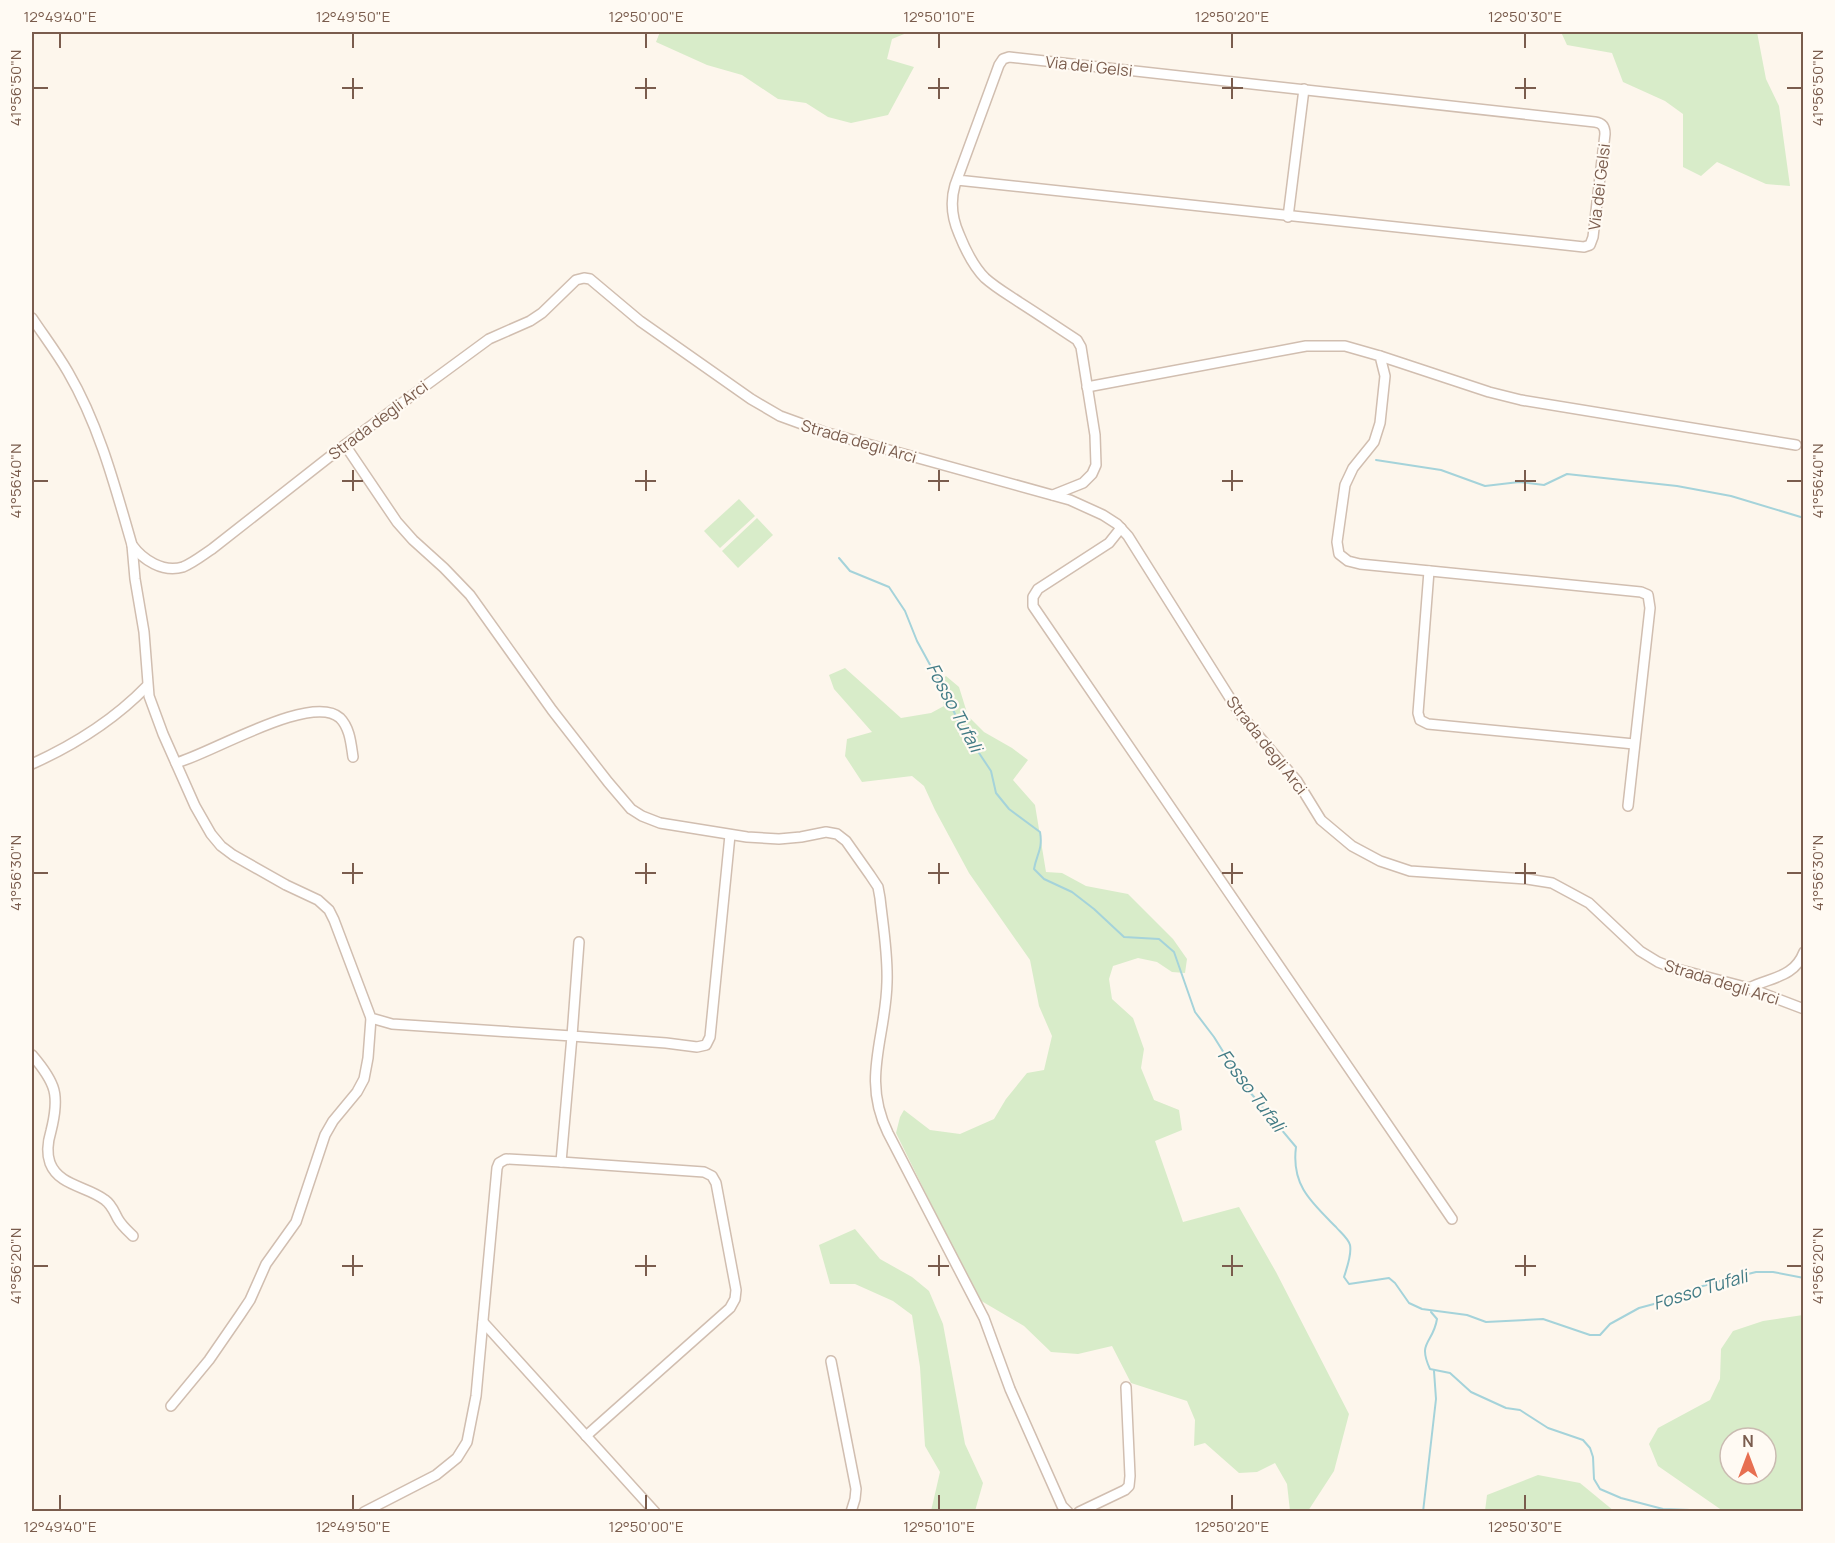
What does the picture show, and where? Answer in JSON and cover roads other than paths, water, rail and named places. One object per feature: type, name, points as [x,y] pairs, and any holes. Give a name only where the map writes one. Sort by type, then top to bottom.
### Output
[{"type":"street","name":"Via dei Gelsi","points":[[957,180],[1581,248],[1590,245],[1593,237],[1604,128],[1595,122],[1005,58],[999,65],[957,180],[952,195],[952,214],[960,238],[972,261],[984,277],[1079,342],[1082,350],[1095,444],[1095,469],[1083,483],[1053,495]]},
{"type":"street","points":[[1288,217],[1304,89]]},
{"type":"street","name":"Strada degli Arci","points":[[132,545],[141,556],[154,564],[172,568],[186,566],[224,540],[345,445],[489,339],[538,316],[579,279],[592,280],[634,316],[737,389],[786,418],[839,437],[1053,495],[1097,511],[1121,528],[1240,714],[1292,775],[1321,820],[1352,846],[1374,858],[1405,870],[1522,878],[1552,883],[1589,903],[1633,945],[1653,960],[1673,968],[1749,988],[1803,1009]]},
{"type":"street","points":[[32,318],[69,373],[108,464],[132,545],[145,643],[147,686],[158,721],[195,806],[218,843],[233,855],[318,900],[329,910],[371,1018],[364,1079],[325,1135],[298,1219],[266,1264],[250,1300],[235,1323],[209,1360],[171,1406]]},
{"type":"street","points":[[1087,387],[1306,346],[1345,346],[1482,390],[1521,400],[1796,445]]},
{"type":"street","points":[[1380,356],[1385,376],[1379,429],[1374,442],[1353,468],[1345,485],[1337,551],[1344,559],[1352,562],[1641,592],[1648,596],[1650,608],[1628,807]]},
{"type":"street","points":[[345,445],[397,522],[470,595],[552,710],[626,804],[638,814],[653,820],[729,835],[779,839],[826,832],[837,834],[846,841],[876,884],[880,898],[887,981],[875,1076],[880,1114],[984,1318],[1014,1399],[1062,1506],[1068,1512]]},
{"type":"street","points":[[1121,528],[1108,543],[1038,589],[1033,597],[1033,606],[1452,1218]]},
{"type":"street","points":[[1429,571],[1418,713],[1420,720],[1428,724],[1635,744]]},
{"type":"street","points":[[32,764],[92,730],[127,705],[147,686]]},
{"type":"street","points":[[176,763],[279,721],[319,711],[334,714],[344,723],[349,732],[353,757]]},
{"type":"street","points":[[371,1018],[392,1024],[704,1046],[710,1037],[729,835]]},
{"type":"street","points":[[561,1162],[579,942]]},
{"type":"street","points":[[1749,988],[1793,970],[1803,952]]},
{"type":"street","points":[[32,1056],[49,1078],[56,1095],[56,1108],[47,1148],[48,1158],[54,1172],[60,1178],[82,1187],[107,1202],[114,1210],[118,1220],[133,1236]]},
{"type":"street","points":[[364,1512],[444,1470],[460,1455],[469,1435],[474,1409],[498,1163],[508,1159],[710,1174],[716,1183],[736,1290],[732,1306],[586,1436]]},
{"type":"street","points":[[483,1322],[654,1512]]},
{"type":"street","points":[[831,1361],[855,1489],[851,1512]]},
{"type":"street","points":[[1079,1512],[1122,1492],[1129,1486],[1126,1387]]},
{"type":"waterway","points":[[1376,460],[1441,470],[1485,486],[1519,482],[1544,485],[1567,474],[1677,486],[1731,496],[1804,518]]},
{"type":"waterway","name":"Fosso Tufali","points":[[839,558],[850,571],[889,587],[905,611],[917,641],[959,723],[991,771],[996,793],[1009,809],[1040,832],[1040,847],[1034,869],[1044,879],[1072,892],[1124,937],[1159,939],[1174,952],[1195,1012],[1214,1037],[1244,1085],[1296,1147],[1297,1172],[1305,1192],[1349,1242],[1350,1257],[1344,1277],[1349,1284],[1389,1278],[1409,1303],[1422,1309],[1467,1315],[1486,1322],[1543,1319],[1590,1335],[1600,1335],[1610,1324],[1639,1308],[1724,1280],[1756,1272],[1773,1272],[1804,1278]]},
{"type":"waterway","points":[[1431,1312],[1437,1319],[1425,1347],[1426,1360],[1430,1369],[1450,1373],[1471,1392],[1506,1408],[1520,1410],[1548,1428],[1583,1440],[1590,1448],[1593,1457],[1594,1479],[1600,1489],[1621,1498],[1663,1509],[1690,1510],[1691,1512]]},
{"type":"waterway","points":[[1423,1512],[1436,1399],[1434,1371]]}]
